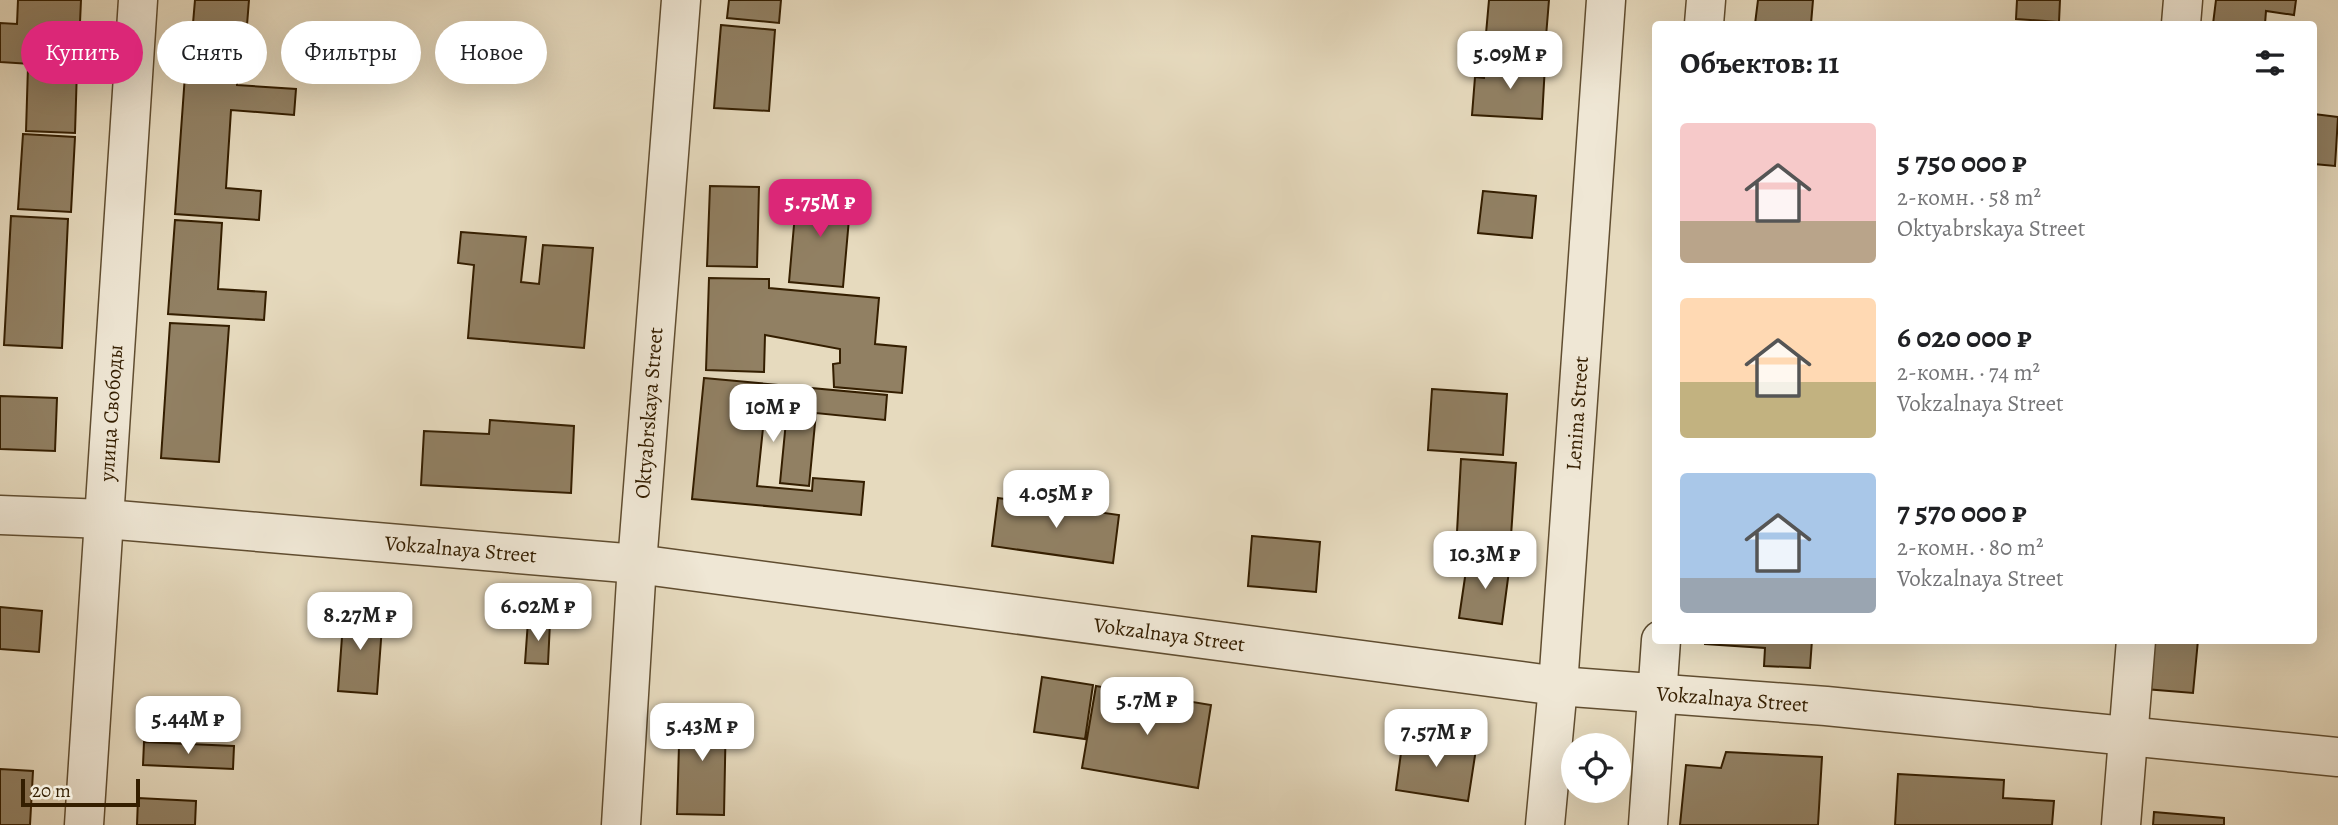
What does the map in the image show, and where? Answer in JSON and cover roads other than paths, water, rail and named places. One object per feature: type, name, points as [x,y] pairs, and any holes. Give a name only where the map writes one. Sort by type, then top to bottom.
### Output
[{"type":"street","name":"улица Свободы","points":[[84,825],[138,0]]},
{"type":"street","name":"Oktyabrskaya Street","points":[[621,825],[681,0]]},
{"type":"street","name":"Lenina Street","points":[[1545,825],[1558,686],[1606,0]]},
{"type":"street","points":[[1704,21],[1706,0]]},
{"type":"street","points":[[2181,21],[2183,0]]},
{"type":"street","name":"Vokzalnaya Street","points":[[0,515],[105,519],[638,564],[1558,686],[1826,706],[2338,757]]},
{"type":"street","points":[[1648,825],[1661,644]]},
{"type":"street","points":[[2121,825],[2136,644]]}]
